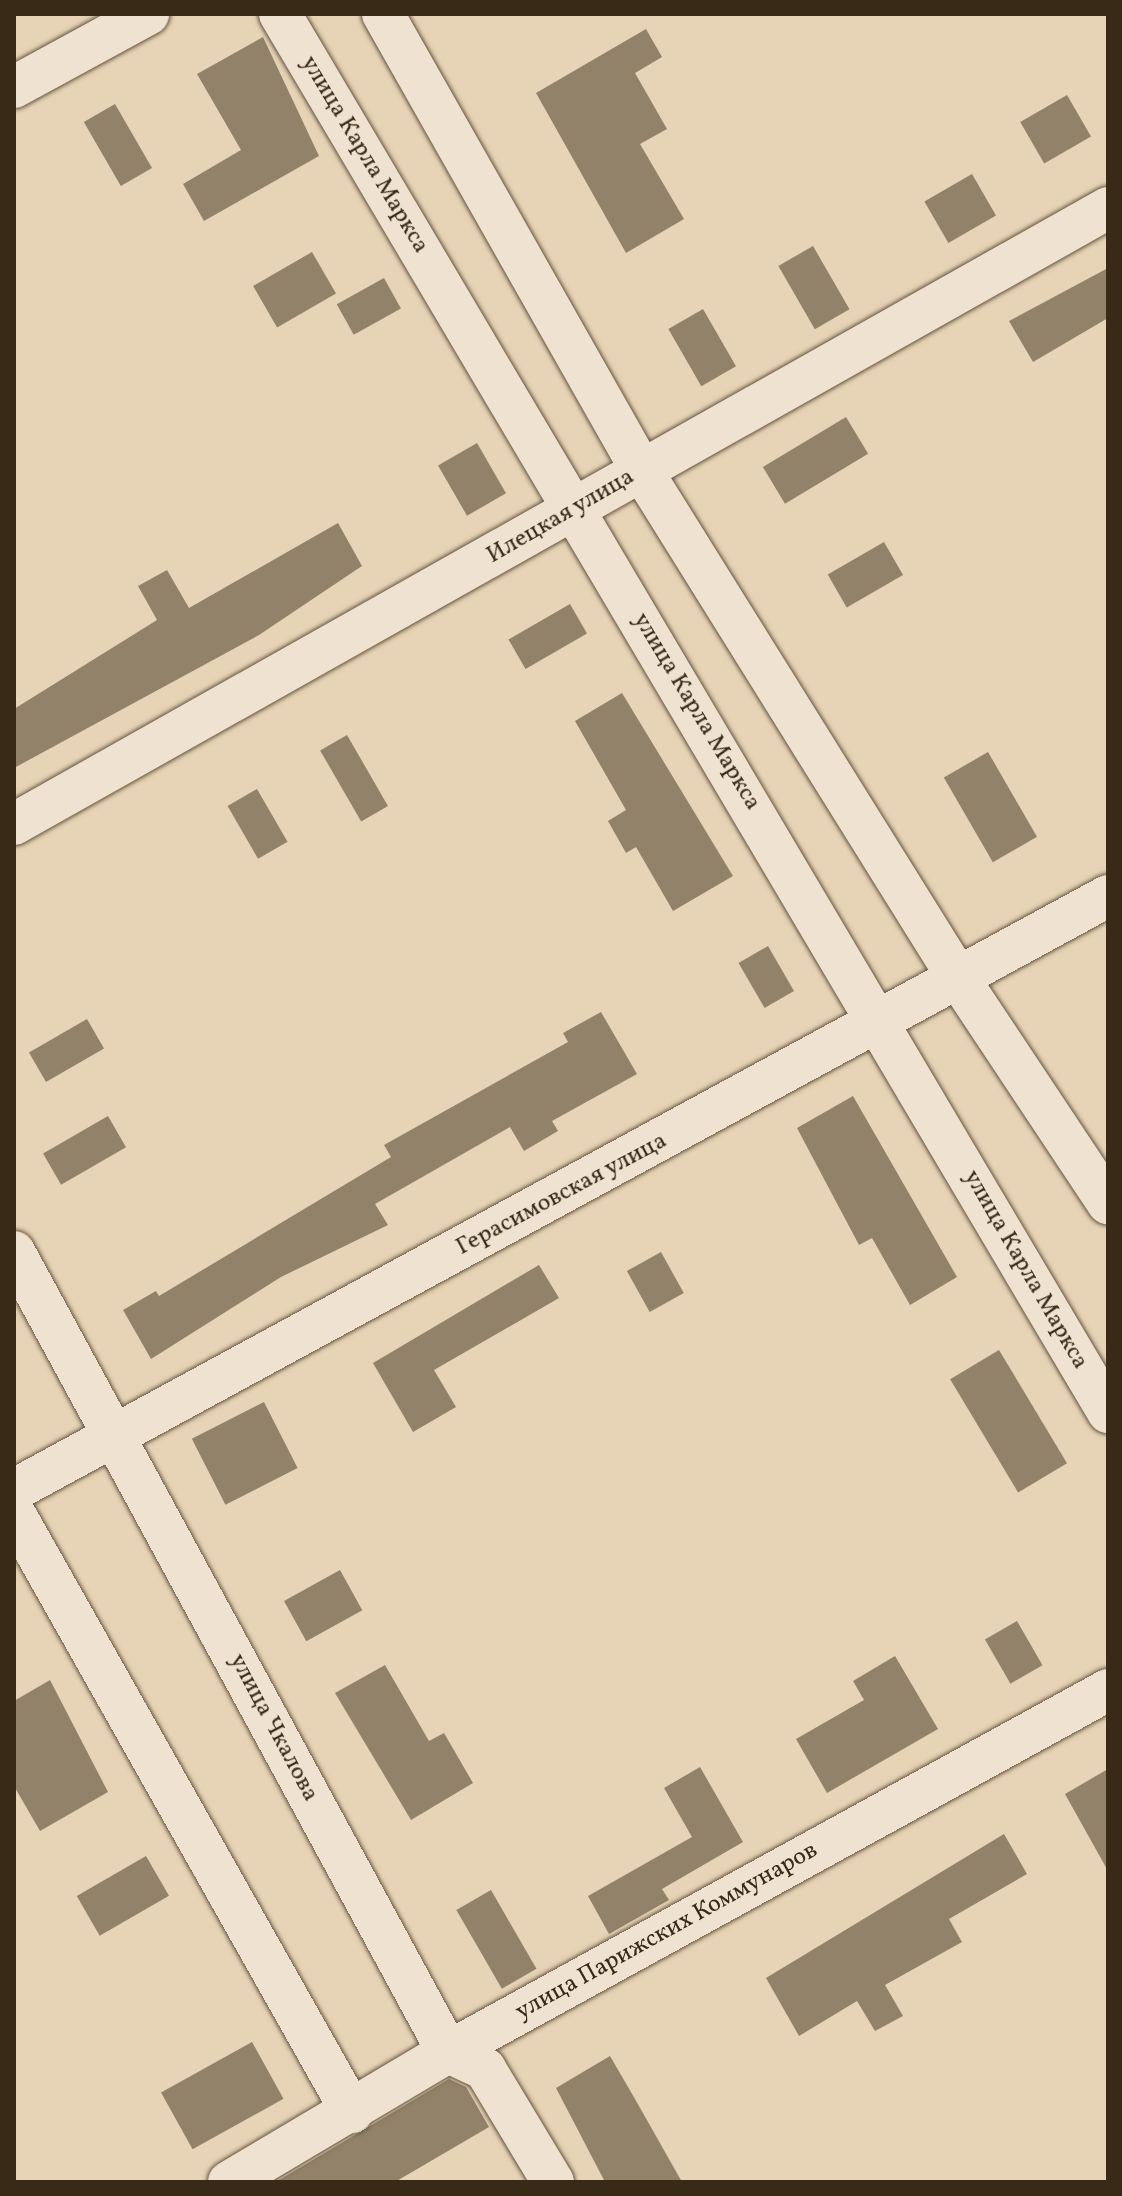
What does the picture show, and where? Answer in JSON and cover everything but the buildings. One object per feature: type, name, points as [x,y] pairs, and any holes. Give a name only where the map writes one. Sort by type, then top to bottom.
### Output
[{"type":"street","points":[[14,87],[148,14]]},
{"type":"street","name":"улица Карла Маркса","points":[[280,14],[881,1024],[1108,1412]]},
{"type":"street","points":[[383,14],[642,471],[957,976],[1108,1203]]},
{"type":"street","name":"Илецкая улица","points":[[14,824],[1108,208]]},
{"type":"street","name":"Герасимовская улица","points":[[14,1490],[881,1024],[957,976],[1108,896]]},
{"type":"street","name":"улица Чкалова","points":[[14,1252],[448,2052]]},
{"type":"street","points":[[14,1513],[352,2112]]},
{"type":"street","name":"улица Парижских Коммунаров","points":[[229,2182],[352,2112],[448,2052],[1108,1690]]},
{"type":"street","points":[[448,2052],[485,2069],[553,2182]]}]
